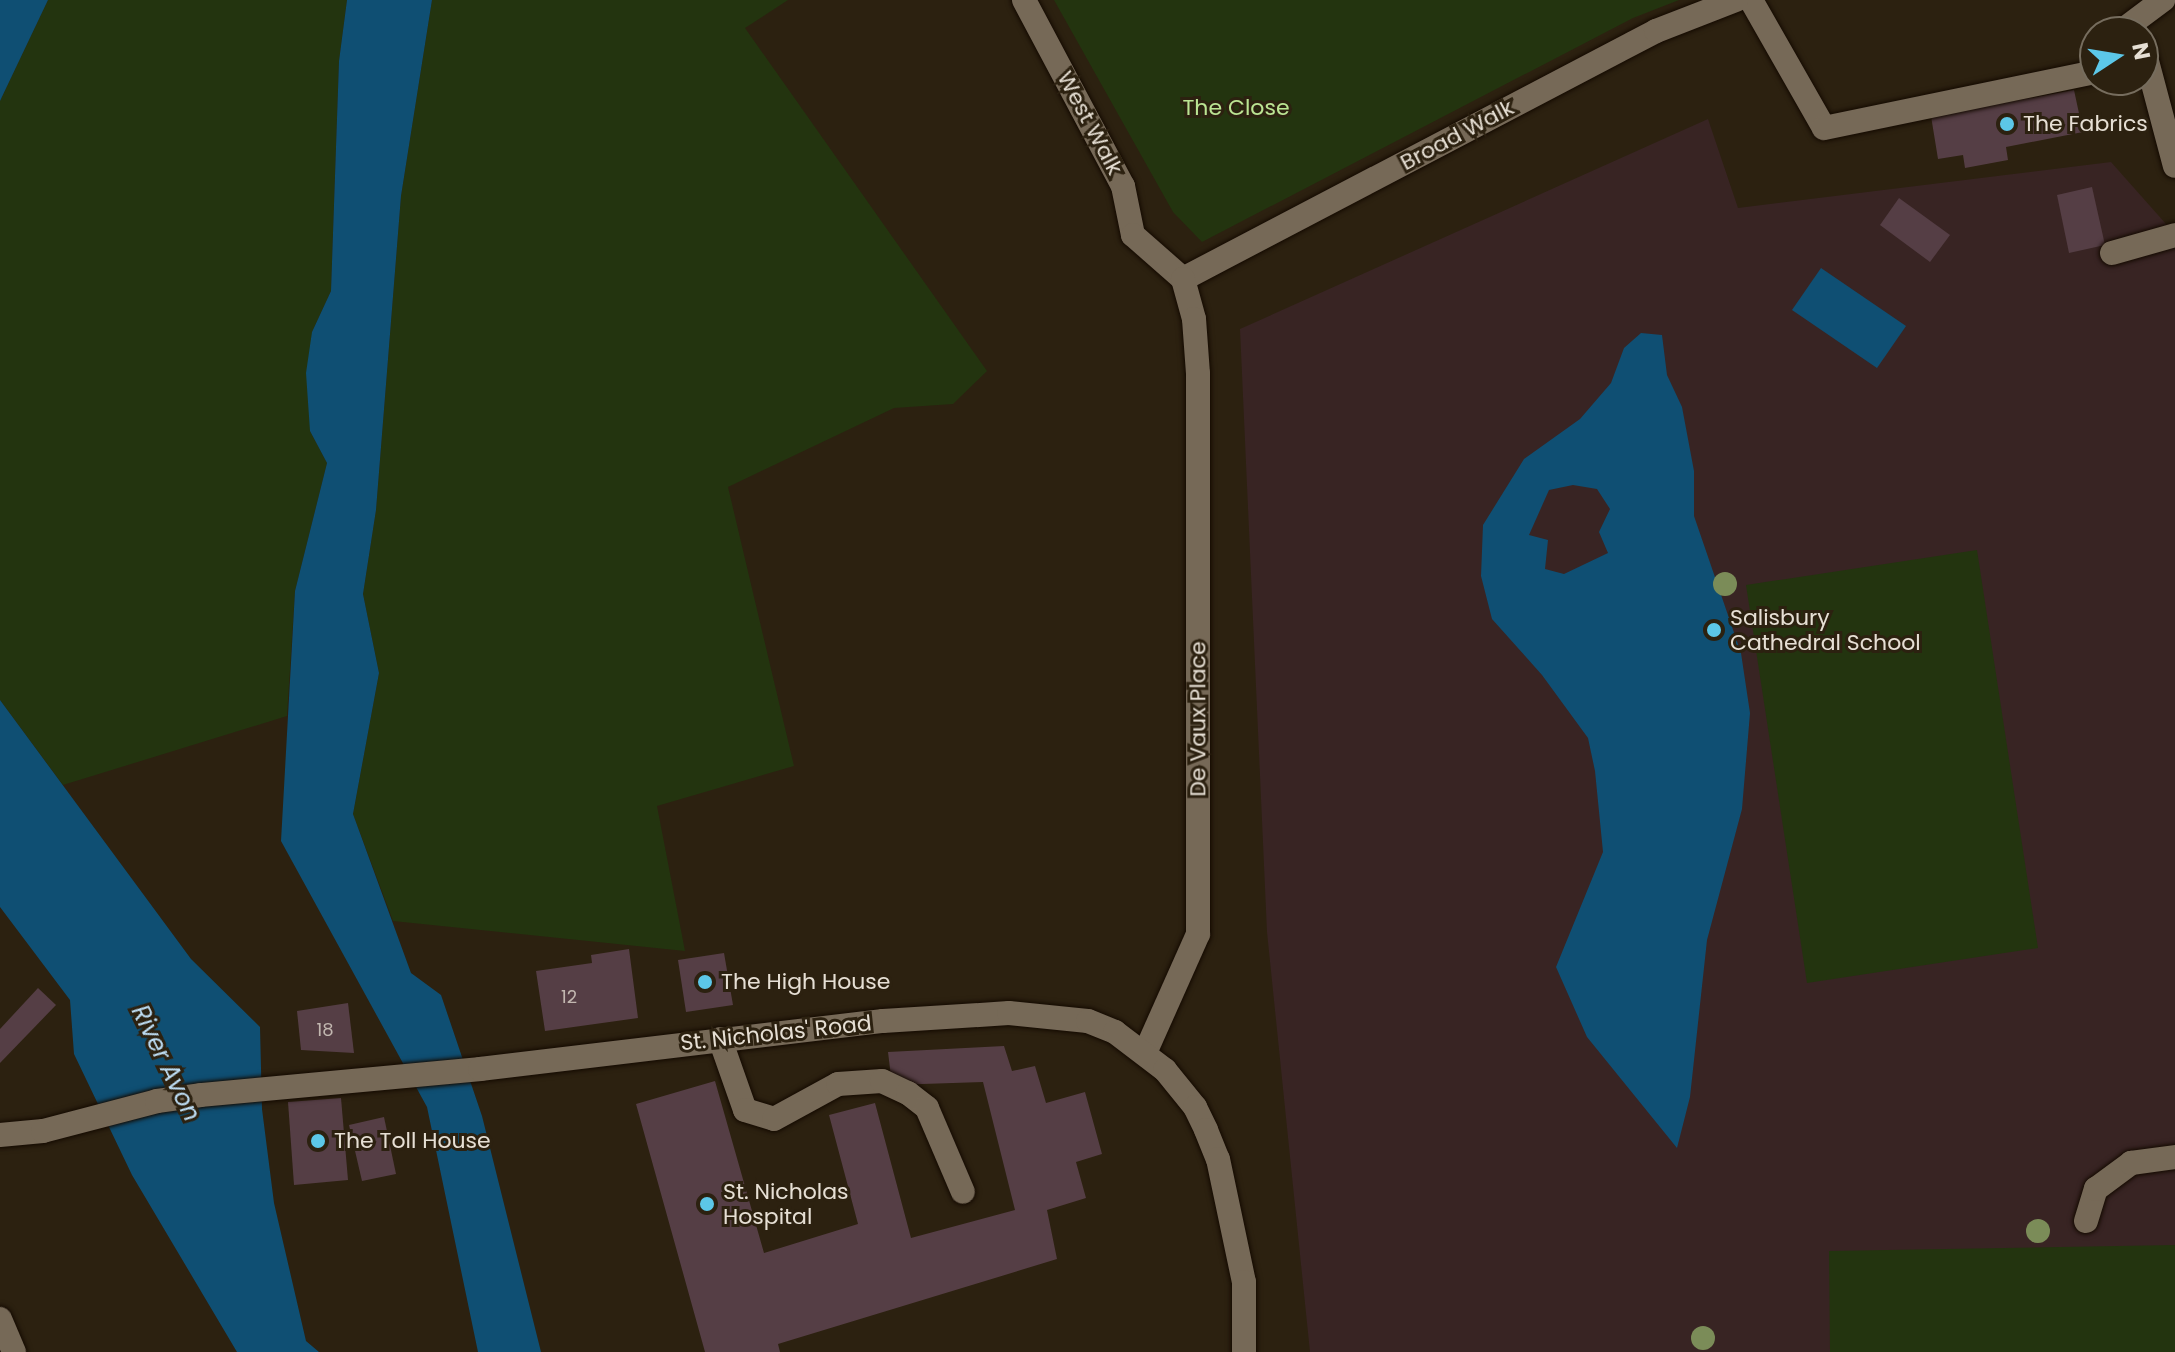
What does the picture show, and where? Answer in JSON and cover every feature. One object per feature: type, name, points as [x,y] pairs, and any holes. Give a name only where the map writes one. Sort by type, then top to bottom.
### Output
[{"type":"street","name":"West Walk","points":[[1024,0],[1123,186],[1133,235],[1183,279]]},
{"type":"street","name":"Broad Walk","points":[[1183,279],[1656,31],[1736,0]]},
{"type":"street","points":[[1751,0],[1824,128],[2079,75]]},
{"type":"street","points":[[2145,16],[2163,0]]},
{"type":"street","points":[[2156,96],[2175,166]]},
{"type":"street","points":[[2112,253],[2175,235]]},
{"type":"street","name":"De Vaux Place","points":[[1145,1053],[1198,934],[1198,374],[1194,319],[1183,279]]},
{"type":"street","name":"St. Nicholas' Road","points":[[0,1135],[43,1131],[157,1101],[304,1084],[480,1069],[720,1039],[1009,1013],[1088,1021],[1145,1053],[1195,1107],[1218,1159],[1244,1282],[1244,1352]]},
{"type":"street","points":[[720,1039],[745,1110],[774,1119],[838,1084],[882,1081],[908,1093],[933,1118],[963,1192]]},
{"type":"street","points":[[2086,1221],[2096,1189],[2131,1163],[2175,1157]]},
{"type":"street","points":[[0,1319],[14,1352]]},
{"type":"shaded area","name":"Salisbury Cathedral School","points":[[1708,119],[1738,208],[2111,162],[2166,224],[2175,225],[2175,1352],[1310,1352],[1267,932],[1240,329]]},
{"type":"green space","points":[[48,0],[347,0],[339,61],[331,291],[312,332],[310,431],[327,463],[295,591],[287,716],[63,785],[0,700],[0,101]]},
{"type":"green space","points":[[432,0],[788,0],[745,28],[987,371],[953,404],[894,408],[728,487],[794,766],[657,806],[685,951],[393,921],[353,814],[379,673],[363,594],[376,510],[401,196]]},
{"type":"green space","name":"The Close","points":[[1054,0],[1679,0],[1633,18],[1202,242],[1173,212]]},
{"type":"green space","points":[[1977,550],[2038,948],[1807,983],[1746,585]]},
{"type":"green space","points":[[2175,1245],[2175,1352],[1830,1352],[1829,1251]]},
{"type":"water","points":[[0,0],[48,0],[0,101]]},
{"type":"water","points":[[347,0],[432,0],[401,196],[376,510],[363,594],[379,673],[353,814],[411,973],[441,995],[482,1116],[541,1352],[478,1352],[427,1107],[281,841],[295,591],[327,463],[310,431],[306,373],[312,332],[331,291],[339,61]]},
{"type":"water","points":[[1821,268],[1906,326],[1877,368],[1792,310]]},
{"type":"water","points":[[1641,333],[1662,335],[1667,375],[1682,407],[1694,471],[1694,516],[1741,653],[1750,713],[1742,809],[1707,940],[1690,1097],[1677,1148],[1587,1037],[1556,967],[1603,852],[1595,771],[1588,738],[1542,675],[1492,619],[1481,576],[1483,525],[1524,459],[1580,419],[1611,383],[1624,348]],"holes":[[[1573,485],[1597,489],[1610,509],[1599,532],[1608,553],[1564,574],[1545,569],[1548,540],[1529,535],[1549,490]]]},
{"type":"water","name":"River Avon","points":[[0,700],[191,959],[260,1027],[262,1109],[274,1203],[306,1341],[319,1352],[237,1352],[132,1175],[74,1054],[70,1000],[0,907]]},
{"type":"building","name":"The Fabrics","points":[[2074,90],[2083,132],[2006,147],[2008,160],[1965,168],[1963,155],[1938,159],[1931,116]]},
{"type":"building","points":[[2092,187],[2105,245],[2069,253],[2057,195]]},
{"type":"building","points":[[1899,198],[1950,235],[1930,262],[1880,225]]},
{"type":"building","points":[[629,949],[638,1018],[545,1031],[536,971],[592,963],[591,955]]},
{"type":"building","name":"The High House","points":[[724,953],[733,1005],[686,1012],[678,960]]},
{"type":"building","points":[[38,988],[56,1005],[0,1063],[0,1029]]},
{"type":"building","points":[[348,1003],[354,1053],[301,1050],[297,1011]]},
{"type":"building","name":"St. Nicholas Hospital","points":[[1004,1046],[1012,1071],[1035,1066],[1046,1103],[1085,1092],[1102,1154],[1076,1162],[1086,1198],[1047,1210],[1057,1259],[778,1344],[780,1352],[705,1352],[636,1104],[715,1081],[764,1253],[858,1224],[829,1115],[875,1103],[911,1238],[1015,1210],[983,1082],[892,1085],[888,1052]]},
{"type":"building","name":"The Toll House","points":[[341,1098],[348,1180],[294,1185],[288,1102]]},
{"type":"building","points":[[384,1117],[396,1174],[362,1181],[349,1125]]},
{"type":"place","name":"The Fabrics","points":[[2007,124]]},
{"type":"place","name":"Salisbury Cathedral School","points":[[1714,630]]},
{"type":"place","name":"The High House","points":[[705,982]]},
{"type":"place","name":"The Toll House","points":[[318,1141]]},
{"type":"place","name":"St. Nicholas Hospital","points":[[707,1204]]}]
